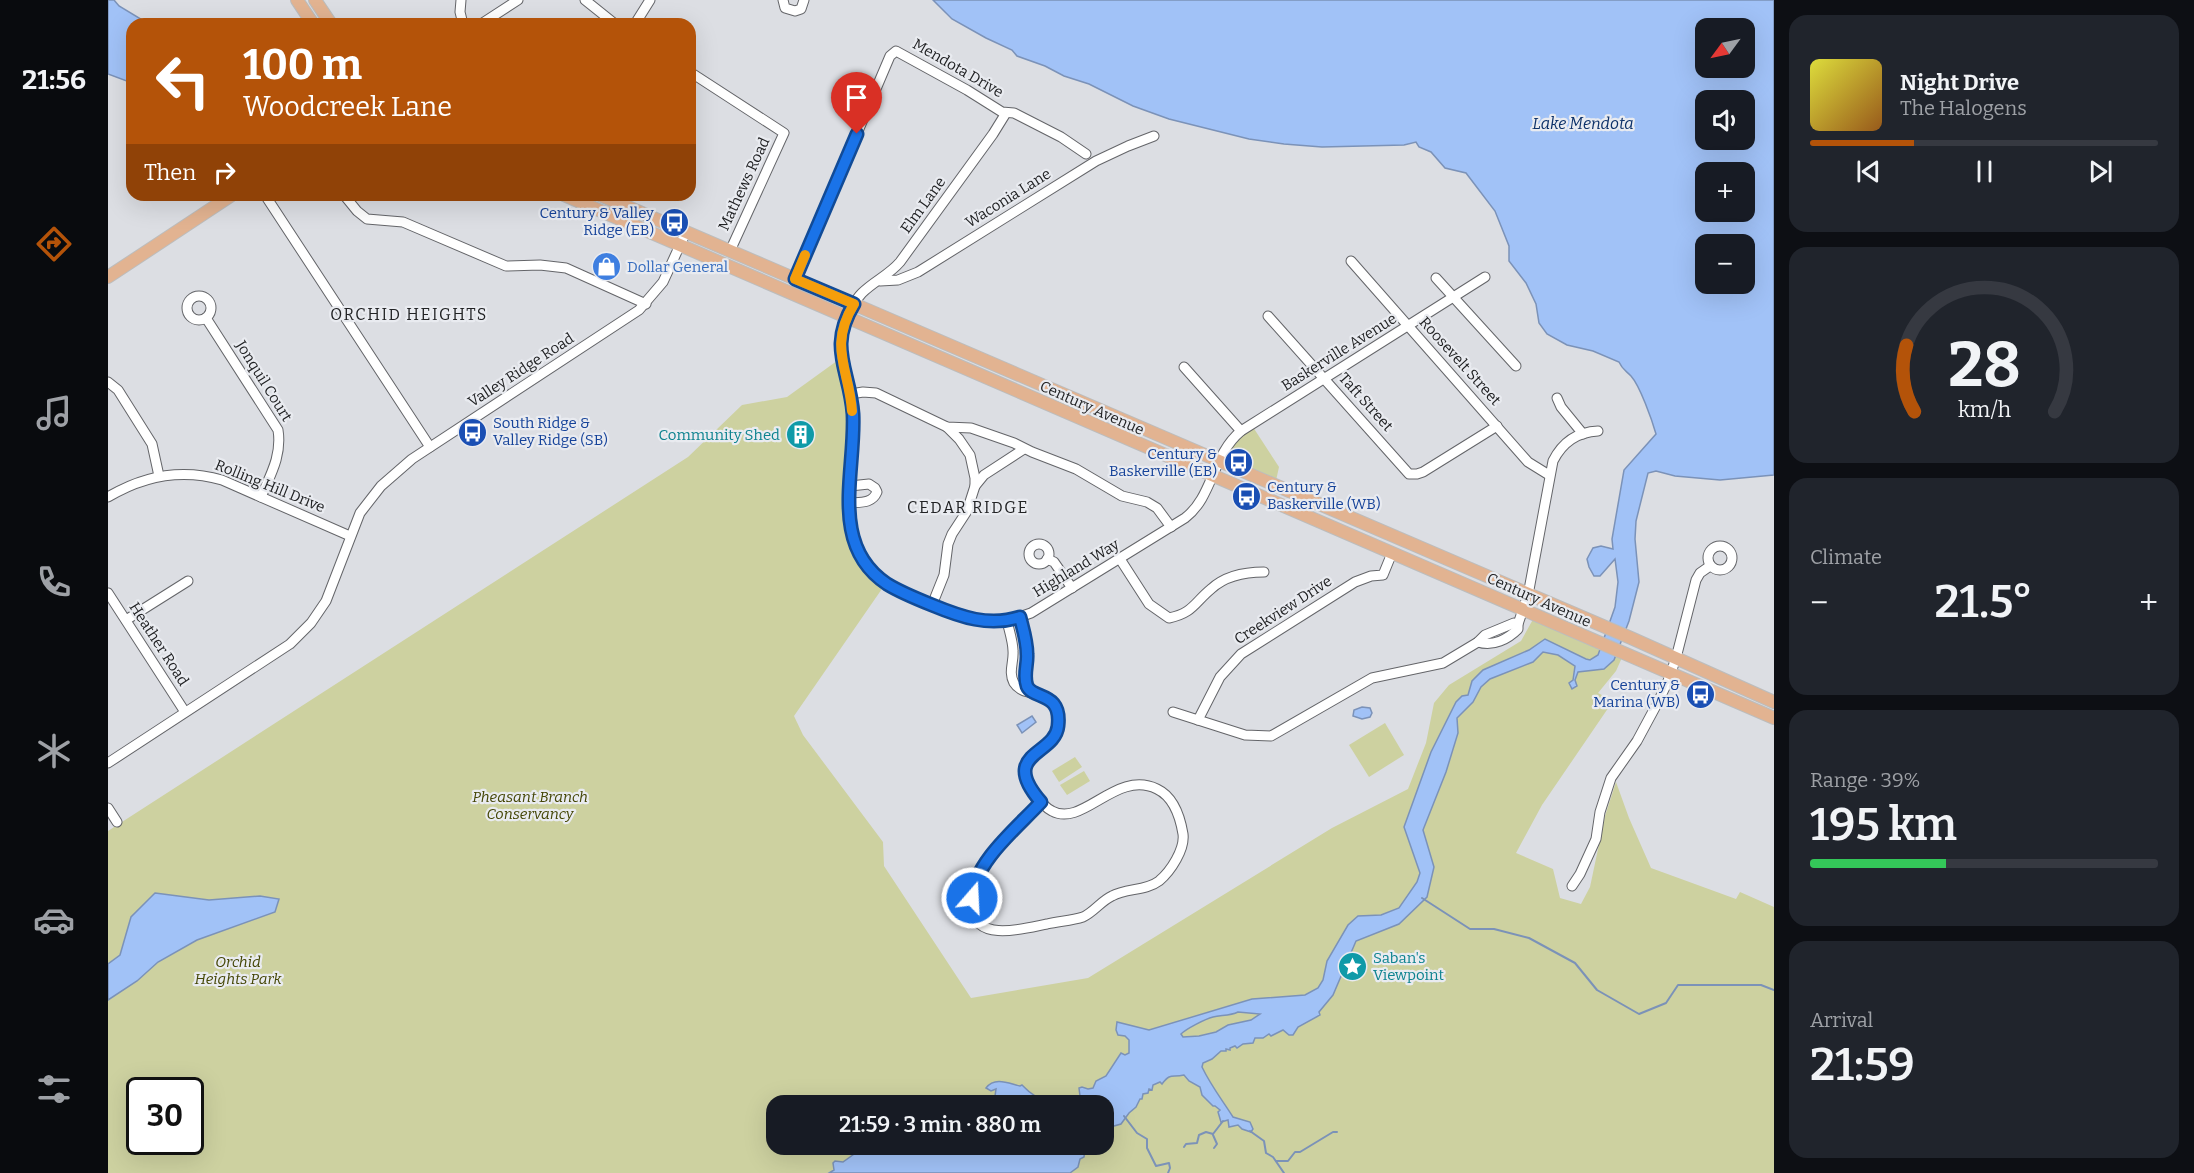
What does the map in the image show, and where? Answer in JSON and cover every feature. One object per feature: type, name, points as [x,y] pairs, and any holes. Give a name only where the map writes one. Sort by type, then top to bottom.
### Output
[{"type":"main road","points":[[297,0],[309,18]]},
{"type":"main road","points":[[315,0],[327,18]]},
{"type":"main road","points":[[108,277],[223,201]]},
{"type":"main road","name":"Century Avenue","points":[[578,201],[1774,718]]},
{"type":"main road","name":"Century Avenue","points":[[614,201],[1528,596],[1597,623],[1774,702]]},
{"type":"street","points":[[461,0],[462,18]]},
{"type":"street","points":[[490,18],[518,0]]},
{"type":"street","points":[[585,0],[608,18]]},
{"type":"street","points":[[638,18],[650,0]]},
{"type":"street","points":[[783,0],[785,8],[791,11],[801,9],[804,0]]},
{"type":"street","points":[[893,52],[897,39]]},
{"type":"street","name":"Mendota Drive","points":[[795,279],[893,52],[900,51],[1006,113],[1014,113],[1053,133],[1086,154]]},
{"type":"street","name":"Mathews Road","points":[[696,76],[784,133],[730,251]]},
{"type":"street","name":"Elm Lane","points":[[854,304],[861,294],[890,274],[900,262],[1006,113]]},
{"type":"street","name":"Waconia Lane","points":[[878,281],[898,280],[918,272],[1096,161],[1154,136]]},
{"type":"street","points":[[270,201],[430,447]]},
{"type":"street","points":[[349,201],[367,219],[403,222],[506,266],[540,265],[567,268],[646,304]]},
{"type":"street","name":"Valley Ridge Road","points":[[108,763],[290,644],[311,623],[330,594],[360,513],[381,486],[412,459],[626,320],[646,304],[663,282],[686,232]]},
{"type":"street","name":"Roosevelt Street","points":[[1351,261],[1531,464],[1549,475]]},
{"type":"street","name":"Baskerville Avenue","points":[[1218,461],[1227,445],[1241,431],[1485,277]]},
{"type":"street","points":[[1436,278],[1516,366]]},
{"type":"street","name":"Highland Way","points":[[854,304],[843,329],[840,347],[851,394],[853,425],[849,503],[852,536],[856,548],[870,568],[886,583],[932,605],[975,620],[1006,621],[1039,608],[1172,527],[1195,510],[1218,461]]},
{"type":"street","name":"Taft Street","points":[[1268,316],[1412,475],[1420,473],[1497,426]]},
{"type":"street","name":"Jonquil Court","points":[[206,318],[274,420],[278,430],[280,441],[277,462],[261,497]]},
{"type":"street","points":[[1184,367],[1241,431]]},
{"type":"street","points":[[108,382],[118,390],[152,444],[159,476]]},
{"type":"street","points":[[851,394],[876,393],[946,427],[959,439],[969,455],[975,486],[967,511],[948,544],[944,575],[932,605]]},
{"type":"street","points":[[1557,398],[1561,407],[1583,434]]},
{"type":"street","points":[[946,427],[971,428],[1076,469],[1122,496],[1148,502],[1157,508],[1172,527]]},
{"type":"street","points":[[1173,712],[1245,735],[1271,736],[1372,678],[1443,663],[1478,642],[1489,644],[1506,638],[1518,629],[1528,596],[1549,475],[1558,451],[1567,442],[1583,434],[1598,431]]},
{"type":"street","points":[[975,486],[984,475],[1024,449]]},
{"type":"street","name":"Rolling Hill Drive","points":[[108,497],[130,484],[159,476],[178,473],[208,476],[350,536]]},
{"type":"street","points":[[849,503],[869,501],[875,497],[877,492],[869,484],[850,486]]},
{"type":"street","name":"Creekview Drive","points":[[1198,720],[1220,677],[1241,654],[1352,584],[1371,576],[1383,575],[1392,553]]},
{"type":"street","points":[[1120,558],[1149,604],[1169,618],[1187,613],[1210,590],[1226,579],[1252,572],[1264,572]]},
{"type":"street","points":[[1047,559],[1053,562],[1072,588]]},
{"type":"street","points":[[1572,886],[1596,839],[1600,812],[1611,778],[1642,731],[1670,674],[1696,580],[1710,566]]},
{"type":"street","points":[[126,620],[188,581]]},
{"type":"street","name":"Heather Road","points":[[108,593],[185,712]]},
{"type":"street","points":[[1020,617],[1027,652],[1025,666],[1027,685],[1031,691]]},
{"type":"street","points":[[1006,621],[1013,648],[1011,670],[1014,683],[1019,688],[1049,699],[1057,710],[1057,732],[1031,757],[1027,764],[1026,781],[1041,802],[1053,812],[1070,814],[1124,786],[1145,784],[1163,792],[1177,811],[1183,835],[1182,846],[1158,882],[1112,896],[1087,914],[1075,919],[996,931],[986,928],[977,920],[974,913],[973,893],[980,875],[1018,824],[1041,802]]},
{"type":"street","points":[[108,808],[117,822]]},
{"type":"green space","name":"Pheasant Branch Conservancy","points":[[841,358],[851,394],[850,491],[856,548],[886,583],[794,716],[803,735],[883,842],[884,866],[971,998],[1088,978],[1332,828],[1408,789],[1426,743],[1434,703],[1449,685],[1521,641],[1536,614],[1624,653],[1616,671],[1598,693],[1613,701],[1542,805],[1516,853],[1553,869],[1560,898],[1581,904],[1590,887],[1605,816],[1616,782],[1651,868],[1736,899],[1740,892],[1774,907],[1774,1173],[108,1173],[108,831],[688,457],[742,405],[787,397]]},
{"type":"green space","points":[[1251,424],[1279,467],[1275,485],[1218,461]]},
{"type":"green space","points":[[1385,723],[1404,755],[1369,777],[1349,745]]},
{"type":"green space","points":[[1075,757],[1082,767],[1059,782],[1052,771]]},
{"type":"green space","points":[[1084,771],[1090,781],[1067,795],[1060,785]]},
{"type":"water","points":[[108,0],[114,0],[119,6],[139,18],[126,18],[126,81],[108,74]]},
{"type":"water","name":"Lake Mendota","points":[[933,0],[1774,0],[1774,475],[1720,480],[1675,476],[1656,471],[1648,473],[1636,521],[1635,539],[1639,582],[1629,621],[1614,660],[1604,669],[1578,672],[1575,680],[1577,686],[1572,689],[1569,683],[1573,680],[1575,666],[1558,655],[1543,652],[1533,662],[1490,679],[1481,687],[1473,702],[1457,718],[1458,733],[1446,772],[1423,830],[1434,867],[1427,897],[1399,924],[1356,941],[1333,995],[1319,1012],[1320,1015],[1298,1027],[1293,1035],[1283,1030],[1271,1036],[1269,1034],[1263,1038],[1255,1038],[1253,1043],[1221,1051],[1203,1063],[1202,1067],[1213,1087],[1233,1117],[1250,1122],[1253,1129],[1251,1132],[1238,1125],[1229,1127],[1228,1120],[1221,1122],[1218,1112],[1220,1110],[1202,1095],[1200,1087],[1184,1075],[1170,1077],[1162,1084],[1160,1082],[1153,1085],[1152,1090],[1149,1089],[1148,1093],[1143,1094],[1142,1099],[1121,1124],[1114,1126],[1114,1095],[1080,1095],[1079,1088],[1093,1088],[1096,1081],[1106,1076],[1121,1053],[1125,1055],[1129,1053],[1129,1040],[1125,1036],[1118,1035],[1117,1022],[1149,1030],[1252,999],[1305,995],[1318,988],[1323,980],[1327,961],[1348,925],[1358,916],[1381,915],[1399,908],[1417,882],[1420,873],[1404,827],[1431,752],[1456,702],[1462,696],[1468,695],[1472,681],[1483,670],[1529,650],[1545,639],[1586,659],[1590,660],[1598,655],[1615,607],[1618,582],[1615,559],[1600,576],[1594,576],[1587,559],[1593,548],[1601,546],[1613,549],[1612,539],[1624,470],[1656,434],[1638,387],[1619,362],[1593,351],[1567,345],[1547,334],[1539,323],[1536,304],[1526,283],[1509,261],[1509,246],[1495,211],[1466,173],[1445,168],[1431,152],[1419,147],[1416,142],[1404,145],[1322,147],[1249,139],[1169,119],[1133,106],[1089,84],[1017,56],[1012,50],[952,19]],"holes":[[[1238,1012],[1260,1014],[1251,1020],[1228,1025],[1216,1032],[1183,1037],[1181,1034],[1210,1018]]]},
{"type":"water","points":[[1362,707],[1370,708],[1372,713],[1370,717],[1362,719],[1353,716],[1354,710]]},
{"type":"water","points":[[1032,716],[1036,722],[1022,733],[1017,725]]},
{"type":"water","points":[[155,893],[209,900],[260,896],[279,899],[275,912],[197,940],[158,962],[137,981],[108,1000],[108,964],[120,955],[131,917]]},
{"type":"water","name":"Lake Mendota","points":[[998,1082],[1022,1085],[1034,1095],[995,1095],[996,1089],[991,1091],[986,1088]]},
{"type":"water","points":[[853,1155],[1084,1155],[1080,1159],[1078,1167],[1070,1173],[829,1173],[834,1170],[835,1161],[843,1162]]},
{"type":"waterway","points":[[1422,898],[1470,929],[1494,929],[1529,938],[1575,963],[1597,990],[1639,1014],[1666,1003],[1678,985],[1761,985],[1774,990]]},
{"type":"waterway","points":[[1124,1116],[1137,1133],[1147,1139],[1147,1148],[1156,1166],[1169,1163],[1168,1173]]},
{"type":"waterway","points":[[1184,1147],[1186,1144],[1197,1143],[1199,1135],[1206,1132],[1213,1134],[1223,1121]]},
{"type":"waterway","points":[[1250,1131],[1264,1141],[1266,1153],[1273,1157],[1284,1173]]},
{"type":"waterway","points":[[1276,1161],[1288,1161],[1295,1152],[1300,1152],[1333,1132],[1337,1132]]},
{"type":"waterway","points":[[1213,1135],[1217,1144],[1214,1148]]},
{"type":"slow traffic","points":[[805,255],[795,279],[854,304],[840,339],[842,365],[851,394],[852,411]]},
{"type":"place","name":"Century & Valley Ridge (EB)","points":[[675,222]]},
{"type":"place","name":"Dollar General","points":[[606,267]]},
{"type":"place","name":"South Ridge & Valley Ridge (SB)","points":[[472,432]]},
{"type":"place","name":"Community Shed","points":[[801,435]]},
{"type":"place","name":"Century & Baskerville (EB)","points":[[1238,463]]},
{"type":"place","name":"Century & Baskerville (WB)","points":[[1246,496]]},
{"type":"place","name":"Century & Marina (WB)","points":[[1701,694]]},
{"type":"place","name":"Saban's Viewpoint","points":[[1352,967]]},
{"type":"district","name":"ORCHID HEIGHTS","points":[[409,314]]},
{"type":"district","name":"CEDAR RIDGE","points":[[968,507]]},
{"type":"route","points":[[857,134],[795,279],[854,304],[843,329],[840,347],[842,365],[851,394],[853,425],[849,521],[856,548],[870,568],[886,583],[932,605],[965,618],[989,622],[1020,617],[1026,642],[1027,685],[1033,693],[1049,699],[1057,710],[1057,732],[1031,757],[1027,764],[1026,781],[1041,802],[1018,824],[992,856],[976,880],[972,898]]},
{"type":"park label","name":"Orchid Heights Park","points":[[238,970]]}]
